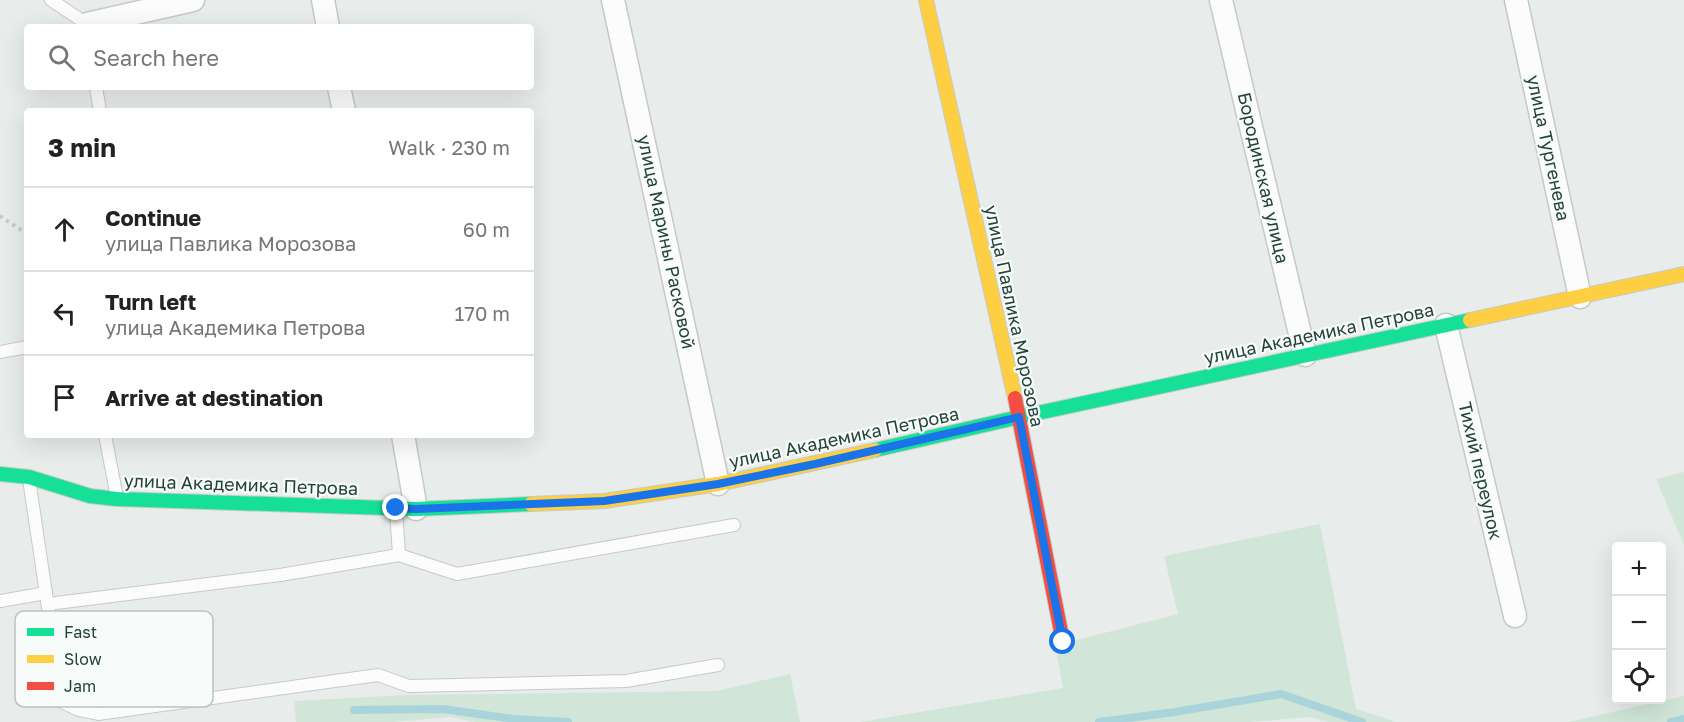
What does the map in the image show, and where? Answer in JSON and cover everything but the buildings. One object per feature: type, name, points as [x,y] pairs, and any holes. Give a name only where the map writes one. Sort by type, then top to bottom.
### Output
[{"type":"street","points":[[91,24],[193,0]]},
{"type":"street","points":[[323,0],[327,24]]},
{"type":"street","name":"улица Марины Расковой","points":[[613,0],[718,484]]},
{"type":"street","name":"улица Павлика Морозова","points":[[926,0],[1019,417],[1063,642]]},
{"type":"street","name":"Бородинская улица","points":[[1221,0],[1305,356]]},
{"type":"street","name":"улица Тургенева","points":[[1516,0],[1580,297]]},
{"type":"street","points":[[340,90],[343,108]]},
{"type":"street","name":"улица Академика Петрова","points":[[0,474],[29,477],[90,496],[117,499],[406,509],[604,501],[718,484],[815,464],[1019,417],[1684,274]]},
{"type":"street","name":"Тихий переулок","points":[[1446,325],[1515,616]]},
{"type":"street","points":[[403,438],[406,509]]},
{"type":"lane","points":[[51,0],[86,24]]},
{"type":"lane","points":[[96,90],[100,108]]},
{"type":"lane","points":[[0,352],[24,348]]},
{"type":"lane","points":[[106,438],[117,499]]},
{"type":"lane","points":[[29,477],[49,611]]},
{"type":"lane","points":[[399,555],[406,509]]},
{"type":"lane","points":[[0,601],[280,576],[399,555],[458,574],[734,525]]},
{"type":"lane","points":[[213,698],[378,675],[409,686],[626,681],[718,665]]},
{"type":"lane","points":[[73,707],[98,714],[148,707]]},
{"type":"path","points":[[0,216],[24,232]]},
{"type":"green space","points":[[1684,472],[1684,545],[1656,479]]},
{"type":"green space","points":[[1320,524],[1356,709],[1397,722],[1329,722],[1310,717],[1250,722],[860,722],[1063,688],[1055,644],[1178,614],[1164,556]]},
{"type":"green space","points":[[790,674],[800,722],[476,722],[451,717],[394,722],[296,722],[294,701],[406,695],[716,691]]},
{"type":"green space","points":[[1684,696],[1684,722],[1568,722],[1648,704],[1666,704],[1666,700]]},
{"type":"waterway","points":[[1099,722],[1281,694],[1362,722]]},
{"type":"waterway","points":[[354,710],[443,709],[514,719],[568,722]]},
{"type":"waterway","points":[[1671,722],[1684,719]]},
{"type":"traffic: fast","points":[[875,450],[1470,320]]},
{"type":"traffic: fast","points":[[0,474],[29,477],[90,496],[117,499],[416,509],[531,504]]},
{"type":"traffic: slow","points":[[926,0],[1015,398]]},
{"type":"traffic: slow","points":[[1470,320],[1684,274]]},
{"type":"traffic: slow","points":[[531,504],[604,501],[718,484],[875,450]]},
{"type":"traffic: jam","points":[[1015,398],[1063,642]]},
{"type":"route","points":[[396,508],[604,501],[718,484],[1019,417],[1063,642]]}]
